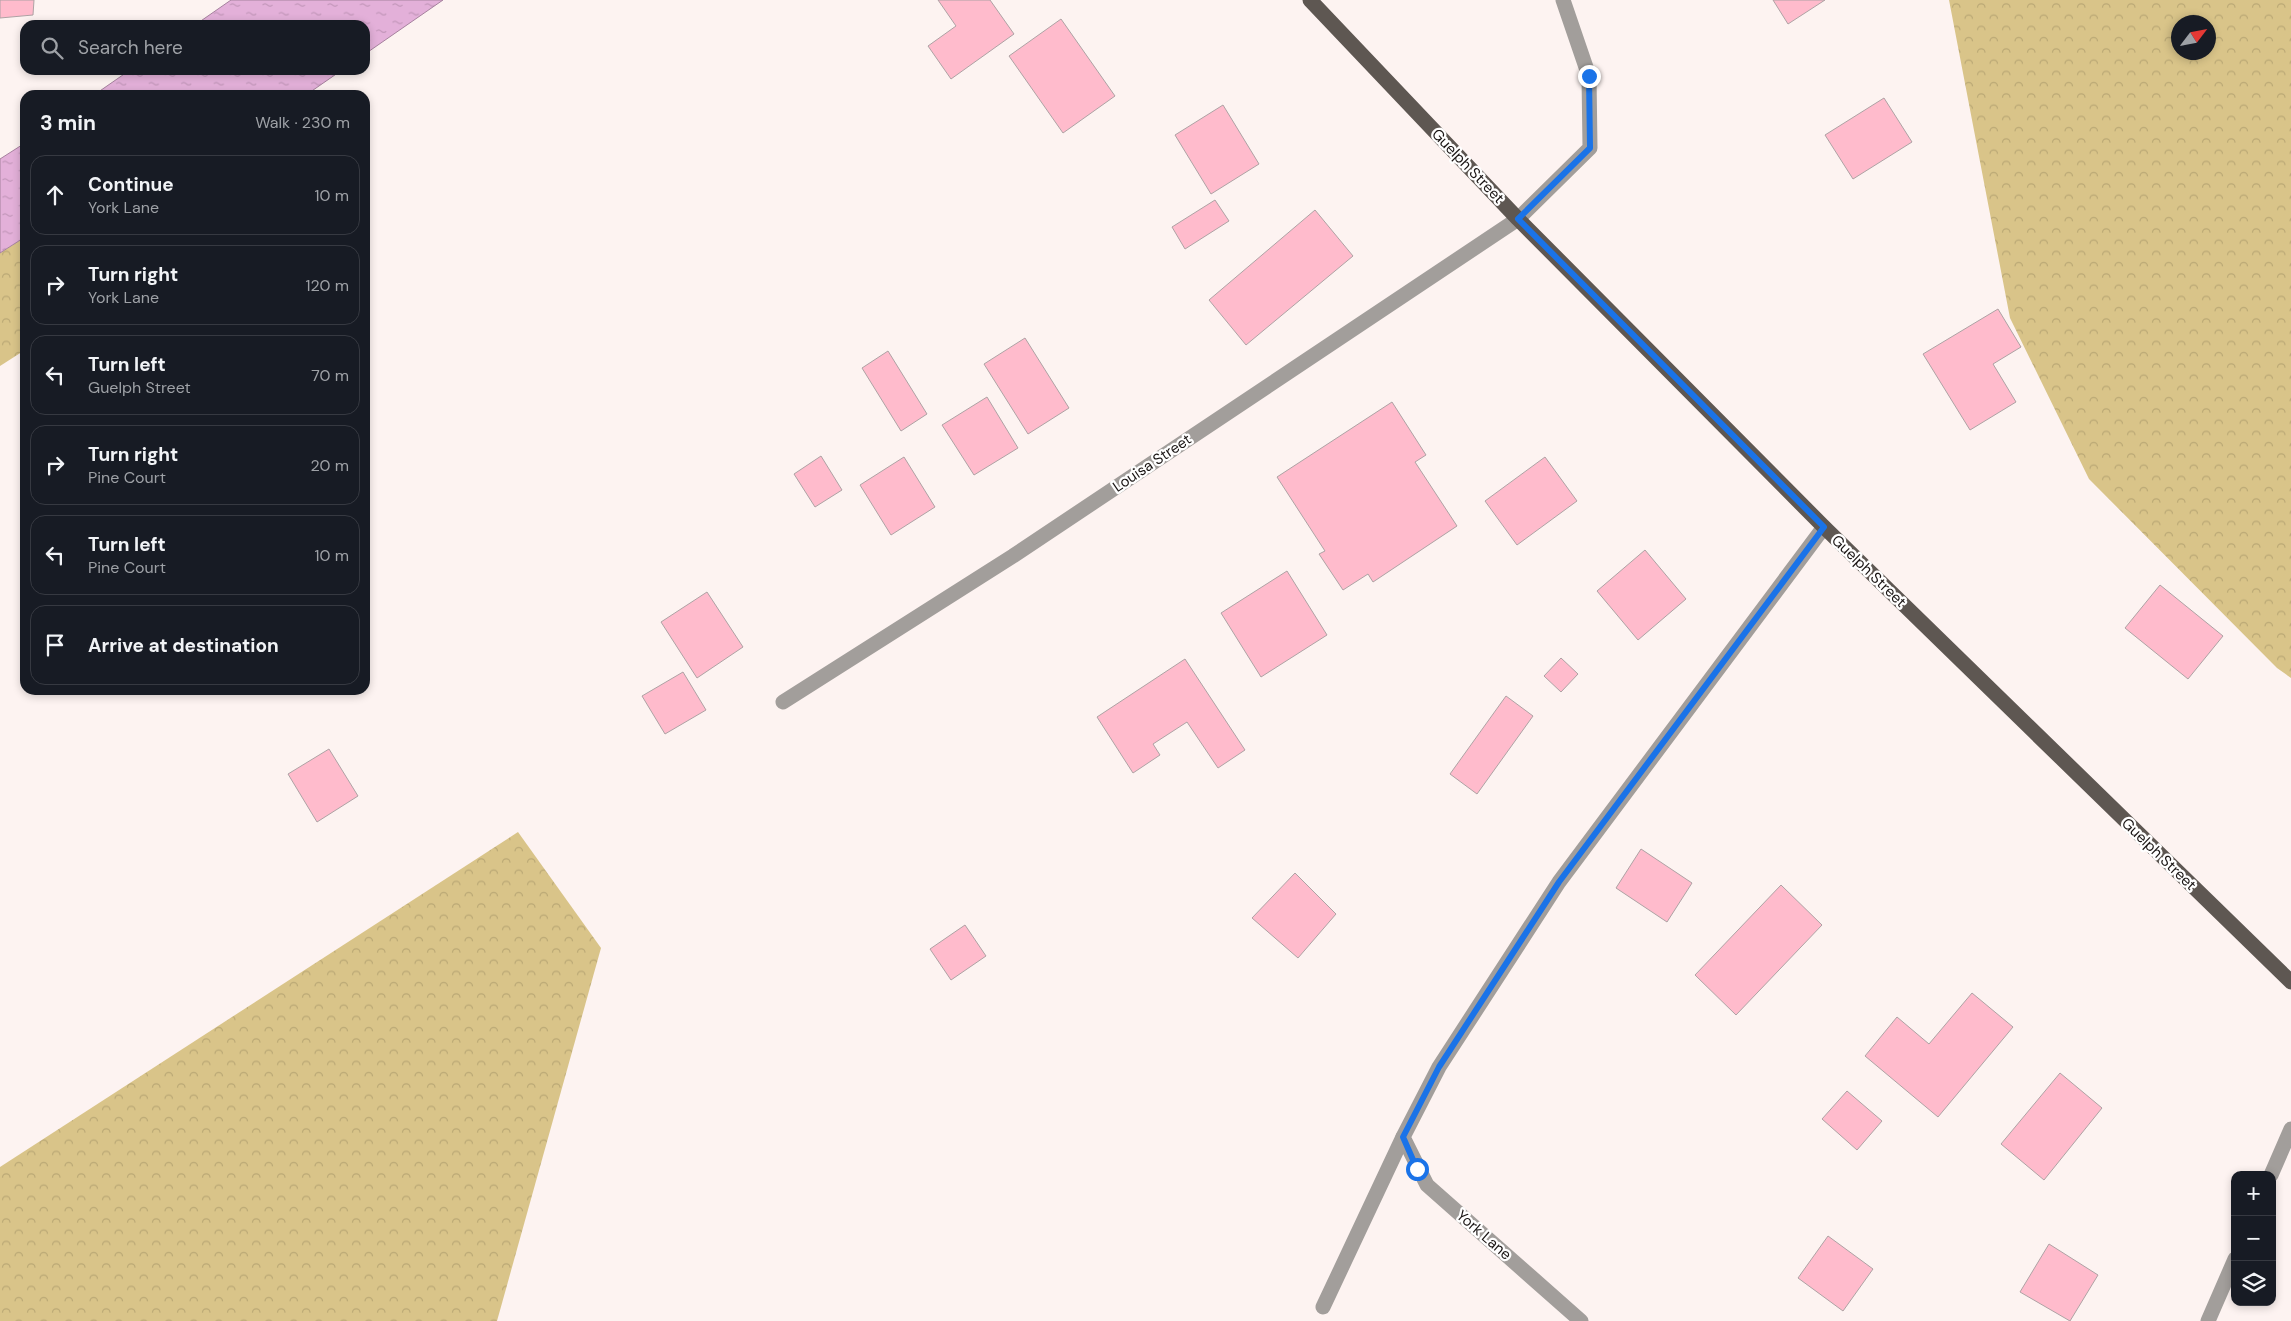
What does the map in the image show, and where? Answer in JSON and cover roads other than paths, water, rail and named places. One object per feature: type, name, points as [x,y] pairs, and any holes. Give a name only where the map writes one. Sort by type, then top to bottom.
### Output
[{"type":"main road","name":"Guelph Street","points":[[1310,0],[1518,219],[1824,527],[2291,982]]},
{"type":"street","name":"Louisa Street","points":[[783,702],[1013,556],[1518,219],[1590,148],[1589,76],[1563,0]]},
{"type":"street","points":[[1323,1307],[1403,1137],[1439,1067],[1559,882],[1824,527]]},
{"type":"street","points":[[2273,1171],[2291,1128]]},
{"type":"street","name":"York Lane","points":[[1403,1137],[1428,1185],[1581,1321]]},
{"type":"street","points":[[2208,1321],[2234,1261]]},
{"type":"water","points":[[231,0],[443,0],[370,51],[370,20],[202,20]]},
{"type":"water","points":[[123,75],[335,75],[313,90],[101,90]]},
{"type":"water","points":[[20,146],[20,240],[0,253],[0,159]]}]
